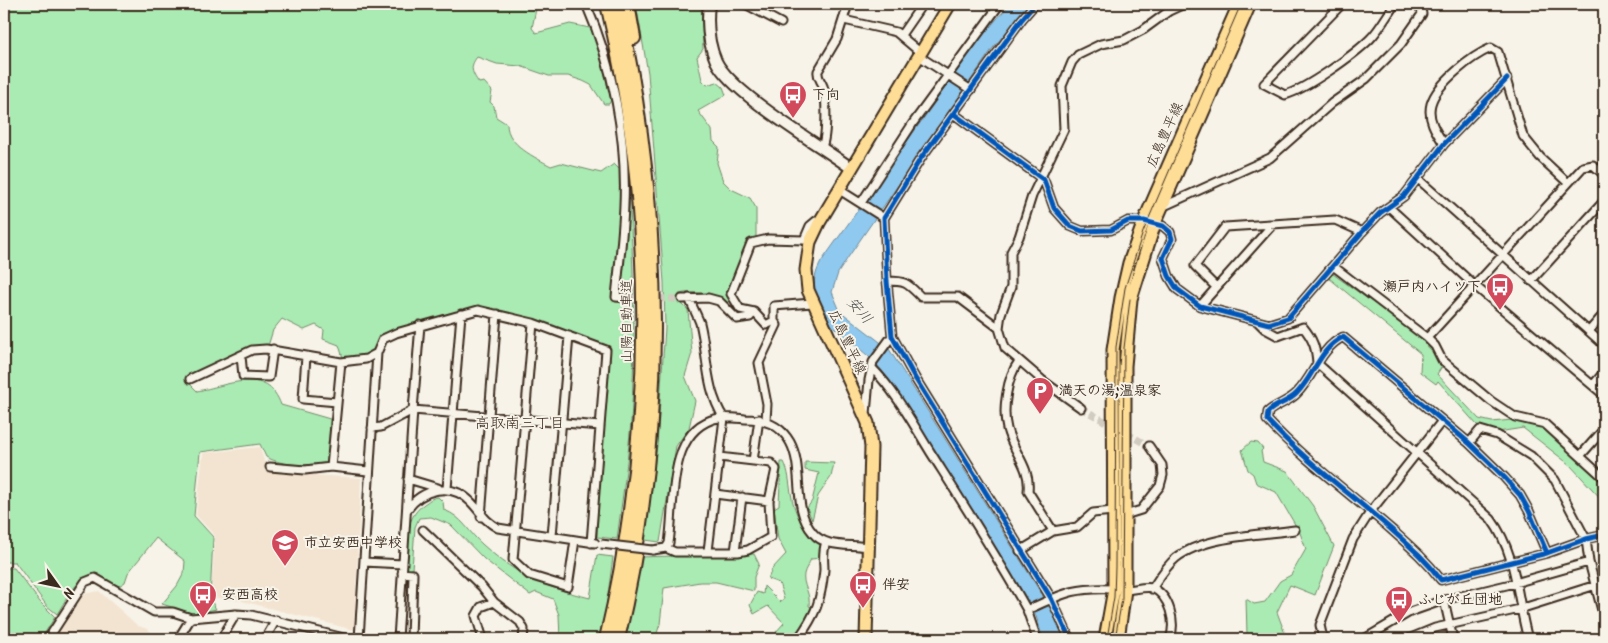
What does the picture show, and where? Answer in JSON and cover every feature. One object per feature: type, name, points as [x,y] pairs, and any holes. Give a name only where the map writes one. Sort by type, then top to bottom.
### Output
[{"type":"highway","points":[[600,4],[635,122]]},
{"type":"highway","name":"山陽自動車道","points":[[606,639],[630,510],[638,436],[643,349],[642,260],[635,122],[607,4]]},
{"type":"highway","name":"山陽自動車道","points":[[618,4],[653,250],[654,349],[650,438],[642,511],[632,573],[618,639]]},
{"type":"highway","points":[[628,4],[637,57],[635,122]]},
{"type":"main road","name":"広島豊平線","points":[[866,639],[871,447],[868,424],[812,303],[806,270],[810,242],[818,223],[950,4]]},
{"type":"main road","name":"広島豊平線","points":[[1105,639],[1119,590],[1113,511],[1113,350],[1121,298],[1129,263],[1149,222],[1239,4]]},
{"type":"main road","name":"広島豊平線","points":[[1118,639],[1119,590],[1125,515],[1125,366],[1131,299],[1149,222],[1162,206],[1250,4]]},
{"type":"street","points":[[586,4],[597,30],[617,106],[623,151],[624,205],[616,297],[627,298]]},
{"type":"street","points":[[709,4],[709,31],[712,51],[723,72],[752,98],[851,168]]},
{"type":"street","points":[[745,4],[782,23]]},
{"type":"street","points":[[822,147],[827,118],[824,87],[817,76],[837,39],[848,4]]},
{"type":"street","points":[[862,204],[1000,4]]},
{"type":"street","points":[[1036,4],[1022,19],[920,158],[883,217],[892,336],[1020,551],[1051,598],[1070,639]]},
{"type":"street","points":[[1081,408],[1019,361],[1005,348],[999,328],[1001,314],[1011,287],[1011,252],[1019,237],[1032,196],[1064,129],[1062,86],[1072,62],[1078,55],[1100,44],[1116,42],[1137,34],[1169,10],[1184,4]]},
{"type":"street","points":[[1342,4],[1264,84],[1280,94],[1291,93],[1357,50],[1370,38],[1395,4]]},
{"type":"street","points":[[1162,206],[1260,164],[1278,151],[1332,103],[1366,79],[1401,44],[1422,14],[1418,5]]},
{"type":"street","points":[[901,35],[921,6]]},
{"type":"street","points":[[844,20],[901,35],[920,54],[970,90]]},
{"type":"street","points":[[1444,144],[1434,128],[1431,104],[1439,90],[1456,71],[1482,52],[1491,48],[1498,52],[1523,136],[1540,157],[1568,183]]},
{"type":"street","points":[[954,114],[1042,178],[1054,208],[1070,226],[1082,231],[1111,230],[1128,221],[1149,222],[1170,232],[1172,239],[1164,258],[1168,276],[1177,289],[1200,306],[1269,324],[1288,318],[1362,232],[1380,213],[1390,208],[1404,196],[1444,144],[1507,79]]},
{"type":"street","points":[[1427,338],[1501,255],[1583,168],[1593,165],[1604,175]]},
{"type":"street","points":[[1417,178],[1604,345]]},
{"type":"street","points":[[838,189],[883,217]]},
{"type":"street","points":[[1531,281],[1604,201]]},
{"type":"street","points":[[1390,208],[1474,285],[1604,395]]},
{"type":"street","points":[[1216,286],[1195,266],[1225,227],[1335,220],[1362,232]]},
{"type":"street","points":[[774,321],[766,325],[754,312],[740,309],[731,294],[751,243],[768,239],[804,240],[810,226],[816,221],[818,223]]},
{"type":"street","points":[[1200,306],[1272,224]]},
{"type":"street","points":[[1333,266],[1427,338],[1436,346],[1442,360],[1491,402],[1515,417],[1545,424],[1604,478]]},
{"type":"street","points":[[887,281],[903,281],[909,284],[921,297],[929,299],[958,297],[999,328]]},
{"type":"street","points":[[708,551],[724,418],[718,410],[708,380],[700,322],[686,299],[708,298],[719,301],[737,319],[750,317],[754,312]]},
{"type":"street","points":[[753,461],[767,404],[759,364],[777,325],[774,321],[774,306],[812,303]]},
{"type":"street","points":[[359,639],[368,471],[377,353],[383,339],[420,325],[478,310],[533,323],[606,350],[591,543]]},
{"type":"street","points":[[448,489],[461,314]]},
{"type":"street","points":[[481,517],[497,314]]},
{"type":"street","points":[[1588,331],[1604,314]]},
{"type":"street","points":[[1257,320],[1265,329],[1278,336],[1304,328],[1312,338],[1316,350],[1317,363],[1492,519],[1500,531],[1513,561],[1515,583],[1528,639]]},
{"type":"street","points":[[533,323],[513,560],[529,575],[568,587],[575,540]]},
{"type":"street","points":[[398,639],[420,325]]},
{"type":"street","points":[[552,536],[569,336]]},
{"type":"street","points":[[868,424],[866,412],[868,380],[873,365],[892,336]]},
{"type":"street","points":[[1547,553],[1530,510],[1520,495],[1469,443],[1343,337],[1337,339],[1317,363],[1298,393],[1268,412],[1267,420],[1291,446],[1372,511],[1428,562],[1441,580],[1547,553],[1586,539],[1604,535]]},
{"type":"street","points":[[190,379],[252,350],[273,349],[341,362],[366,359],[377,353]]},
{"type":"street","points":[[241,356],[243,376],[269,377],[273,349]]},
{"type":"street","points":[[306,356],[303,399],[337,402]]},
{"type":"street","points":[[1019,361],[1008,388],[1007,430],[1029,478],[1028,491],[1054,531]]},
{"type":"street","points":[[331,467],[341,362]]},
{"type":"street","points":[[873,365],[917,430],[1029,609],[1037,639]]},
{"type":"street","points":[[1592,385],[1604,372]]},
{"type":"street","points":[[372,428],[381,427],[413,410],[600,426]]},
{"type":"street","points":[[666,548],[670,537],[679,459],[683,446],[700,426],[724,418],[763,420],[781,430],[790,442],[794,454],[804,516],[812,532],[826,542],[867,547]]},
{"type":"street","points":[[1322,639],[1320,625],[1353,539],[1372,511],[1442,421]]},
{"type":"street","points":[[1581,455],[1604,429]]},
{"type":"street","points":[[1469,443],[1480,430],[1497,435],[1538,461],[1555,480],[1586,539],[1589,562],[1604,618]]},
{"type":"street","points":[[1125,515],[1141,510],[1160,486],[1163,475],[1162,466],[1148,446]]},
{"type":"street","points":[[408,479],[448,489],[471,501],[481,517],[498,528],[591,543],[653,550],[666,548],[675,552],[735,552],[748,550],[771,537],[768,501],[776,469],[771,463],[719,457]]},
{"type":"street","points":[[270,467],[306,470],[331,467],[368,471]]},
{"type":"street","points":[[407,511],[413,502],[438,488]]},
{"type":"street","points":[[715,494],[768,501]]},
{"type":"street","points":[[735,552],[742,497]]},
{"type":"street","points":[[1020,551],[1054,531],[1077,528],[1093,513],[1113,511]]},
{"type":"street","points":[[423,530],[494,602],[515,616],[524,629],[523,639]]},
{"type":"street","points":[[1152,588],[1170,564],[1188,551],[1221,541],[1295,530]]},
{"type":"street","points":[[798,639],[815,616],[820,603],[824,565],[823,552],[826,542]]},
{"type":"street","points":[[364,562],[403,564]]},
{"type":"street","points":[[1364,639],[1377,636],[1410,612],[1444,600],[1515,583],[1589,562]]},
{"type":"street","points":[[402,573],[414,574],[411,639]]},
{"type":"street","points":[[48,639],[84,582],[96,578],[154,612],[173,612],[191,618],[236,614],[276,620],[348,639]]},
{"type":"street","points":[[1408,639],[1434,628],[1520,609],[1596,585]]},
{"type":"street","points":[[1029,609],[1068,591],[1087,588],[1119,590],[1152,588],[1164,598],[1173,619],[1170,639]]},
{"type":"street","points":[[1444,600],[1453,639]]},
{"type":"street","points":[[483,639],[476,616],[481,607],[494,602]]},
{"type":"street","points":[[221,639],[236,614]]},
{"type":"street","points":[[178,639],[191,618]]},
{"type":"street","points":[[264,639],[276,620]]},
{"type":"street","points":[[317,631],[319,639]]},
{"type":"shaded area","name":"市立安西中学校","points":[[260,447],[264,461],[281,473],[361,478],[354,630],[242,601],[211,597],[215,536],[196,515],[203,453]]},
{"type":"shaded area","points":[[99,591],[138,626],[148,629],[154,637],[153,639],[54,639],[84,594]]},
{"type":"green space","points":[[4,4],[537,4],[532,28],[536,33],[570,24],[590,28],[596,38],[611,100],[609,104],[604,104],[591,85],[568,76],[549,76],[520,66],[497,64],[477,57],[472,70],[479,83],[484,82],[492,91],[490,102],[494,106],[496,117],[507,124],[508,132],[523,150],[551,166],[561,163],[601,173],[614,164],[620,170],[621,194],[629,194],[634,308],[634,365],[631,422],[617,539],[597,537],[601,426],[607,351],[480,308],[414,324],[377,340],[376,351],[366,357],[343,358],[339,345],[323,339],[324,330],[316,325],[304,330],[282,319],[273,330],[268,346],[186,380],[197,391],[245,381],[256,382],[266,385],[275,393],[281,405],[330,419],[328,463],[305,465],[273,460],[266,457],[260,444],[200,452],[194,516],[213,537],[210,599],[216,609],[194,614],[162,604],[177,586],[184,573],[185,561],[156,538],[128,573],[125,582],[119,586],[101,578],[93,577],[80,582],[74,588],[57,614],[47,606],[15,562],[4,562]]},
{"type":"green space","points":[[636,4],[701,4],[703,49],[697,57],[702,80],[707,85],[717,82],[723,87],[726,95],[698,111],[712,130],[713,141],[719,147],[717,163],[723,181],[731,189],[750,198],[756,208],[756,239],[728,295],[729,304],[705,294],[692,292],[679,294],[680,302],[688,310],[692,353],[685,376],[695,401],[689,428],[676,446],[660,542],[645,540],[657,445],[665,328],[664,282],[648,73]]},
{"type":"green space","points":[[1333,274],[1432,345],[1443,365],[1437,374],[1479,419],[1492,422],[1512,420],[1543,428],[1604,483],[1604,502],[1570,465],[1523,428],[1498,432],[1477,425],[1438,381],[1436,384],[1420,372],[1421,354],[1329,278]]},
{"type":"green space","points":[[1251,442],[1258,443],[1263,449],[1261,451],[1263,462],[1287,471],[1313,506],[1334,546],[1315,595],[1290,585],[1277,612],[1287,639],[1242,639],[1241,637],[1247,634],[1246,599],[1254,604],[1265,602],[1280,581],[1291,575],[1306,549],[1300,533],[1276,492],[1256,483],[1253,474],[1248,470],[1242,450]]},
{"type":"green space","points":[[781,462],[784,462],[787,470],[792,501],[801,523],[810,536],[822,546],[821,558],[811,559],[804,574],[809,606],[814,608],[812,615],[793,639],[786,639],[776,632],[784,623],[768,606],[754,614],[750,605],[757,592],[763,594],[764,586],[780,602],[784,599],[779,583],[768,579],[772,569],[786,554],[778,539],[774,508],[779,505]]},
{"type":"green space","points":[[805,462],[834,463],[831,477],[818,496],[812,520],[807,508],[812,501],[819,473],[805,470]]},
{"type":"green space","points":[[438,497],[443,502],[444,510],[456,516],[496,556],[521,573],[559,590],[590,598],[597,555],[613,557],[602,639],[560,639],[559,615],[553,599],[536,592],[530,595],[484,559],[451,525],[431,517],[419,518],[415,527],[412,569],[406,569],[408,533],[412,517],[424,504]]},
{"type":"green space","points":[[754,554],[759,564],[754,577],[754,591],[716,582],[700,582],[664,588],[660,624],[655,639],[623,639],[637,557]]},
{"type":"green space","points":[[4,568],[14,568],[40,602],[55,617],[41,639],[4,639]]},
{"type":"water","points":[[1010,4],[1030,4],[993,48],[849,256],[838,273],[832,292],[840,311],[889,349],[1051,609],[1064,639],[1043,639],[1036,616],[890,381],[873,361],[824,316],[817,305],[814,292],[815,278],[821,262],[982,36]]},
{"type":"tunnel","points":[[627,298],[682,299]]},
{"type":"tunnel","points":[[1081,408],[1149,446]]},
{"type":"tram line","points":[[1107,639],[1114,597],[1115,567],[1116,347],[1125,288],[1143,232],[1241,4]]},
{"type":"tram line","points":[[1115,639],[1122,599],[1124,348],[1130,299]]},
{"type":"cycle path","points":[[1035,4],[1022,19],[921,158],[884,218],[887,281],[892,336],[915,378],[1051,598],[1070,639]]},
{"type":"cycle path","points":[[954,114],[1044,180],[1054,208],[1070,226],[1082,231],[1111,230],[1128,221],[1144,221],[1163,226],[1170,232],[1172,239],[1163,258],[1169,276],[1177,289],[1200,306],[1269,324],[1288,318],[1362,232],[1380,213],[1404,196],[1444,144],[1507,79]]},
{"type":"cycle path","points":[[1547,553],[1520,495],[1504,477],[1469,443],[1343,337],[1335,342],[1323,355],[1297,393],[1268,412],[1267,420],[1282,435],[1406,543],[1441,580],[1547,553],[1586,539],[1604,535]]},
{"type":"place","name":"下向","points":[[793,119]]},
{"type":"place","name":"瀬戸内ハイツ下","points":[[1500,311]]},
{"type":"place","name":"満天の湯;温泉家","points":[[1040,415]]},
{"type":"place","name":"市立安西中学校","points":[[285,567]]},
{"type":"place","name":"伴安","points":[[863,609]]},
{"type":"place","name":"安西高校","points":[[203,619]]},
{"type":"place","name":"ふじが丘団地","points":[[1399,624]]},
{"type":"district","name":"高取南三丁目","points":[[520,424]]},
{"type":"water label","name":"安川","points":[[859,311]]}]
